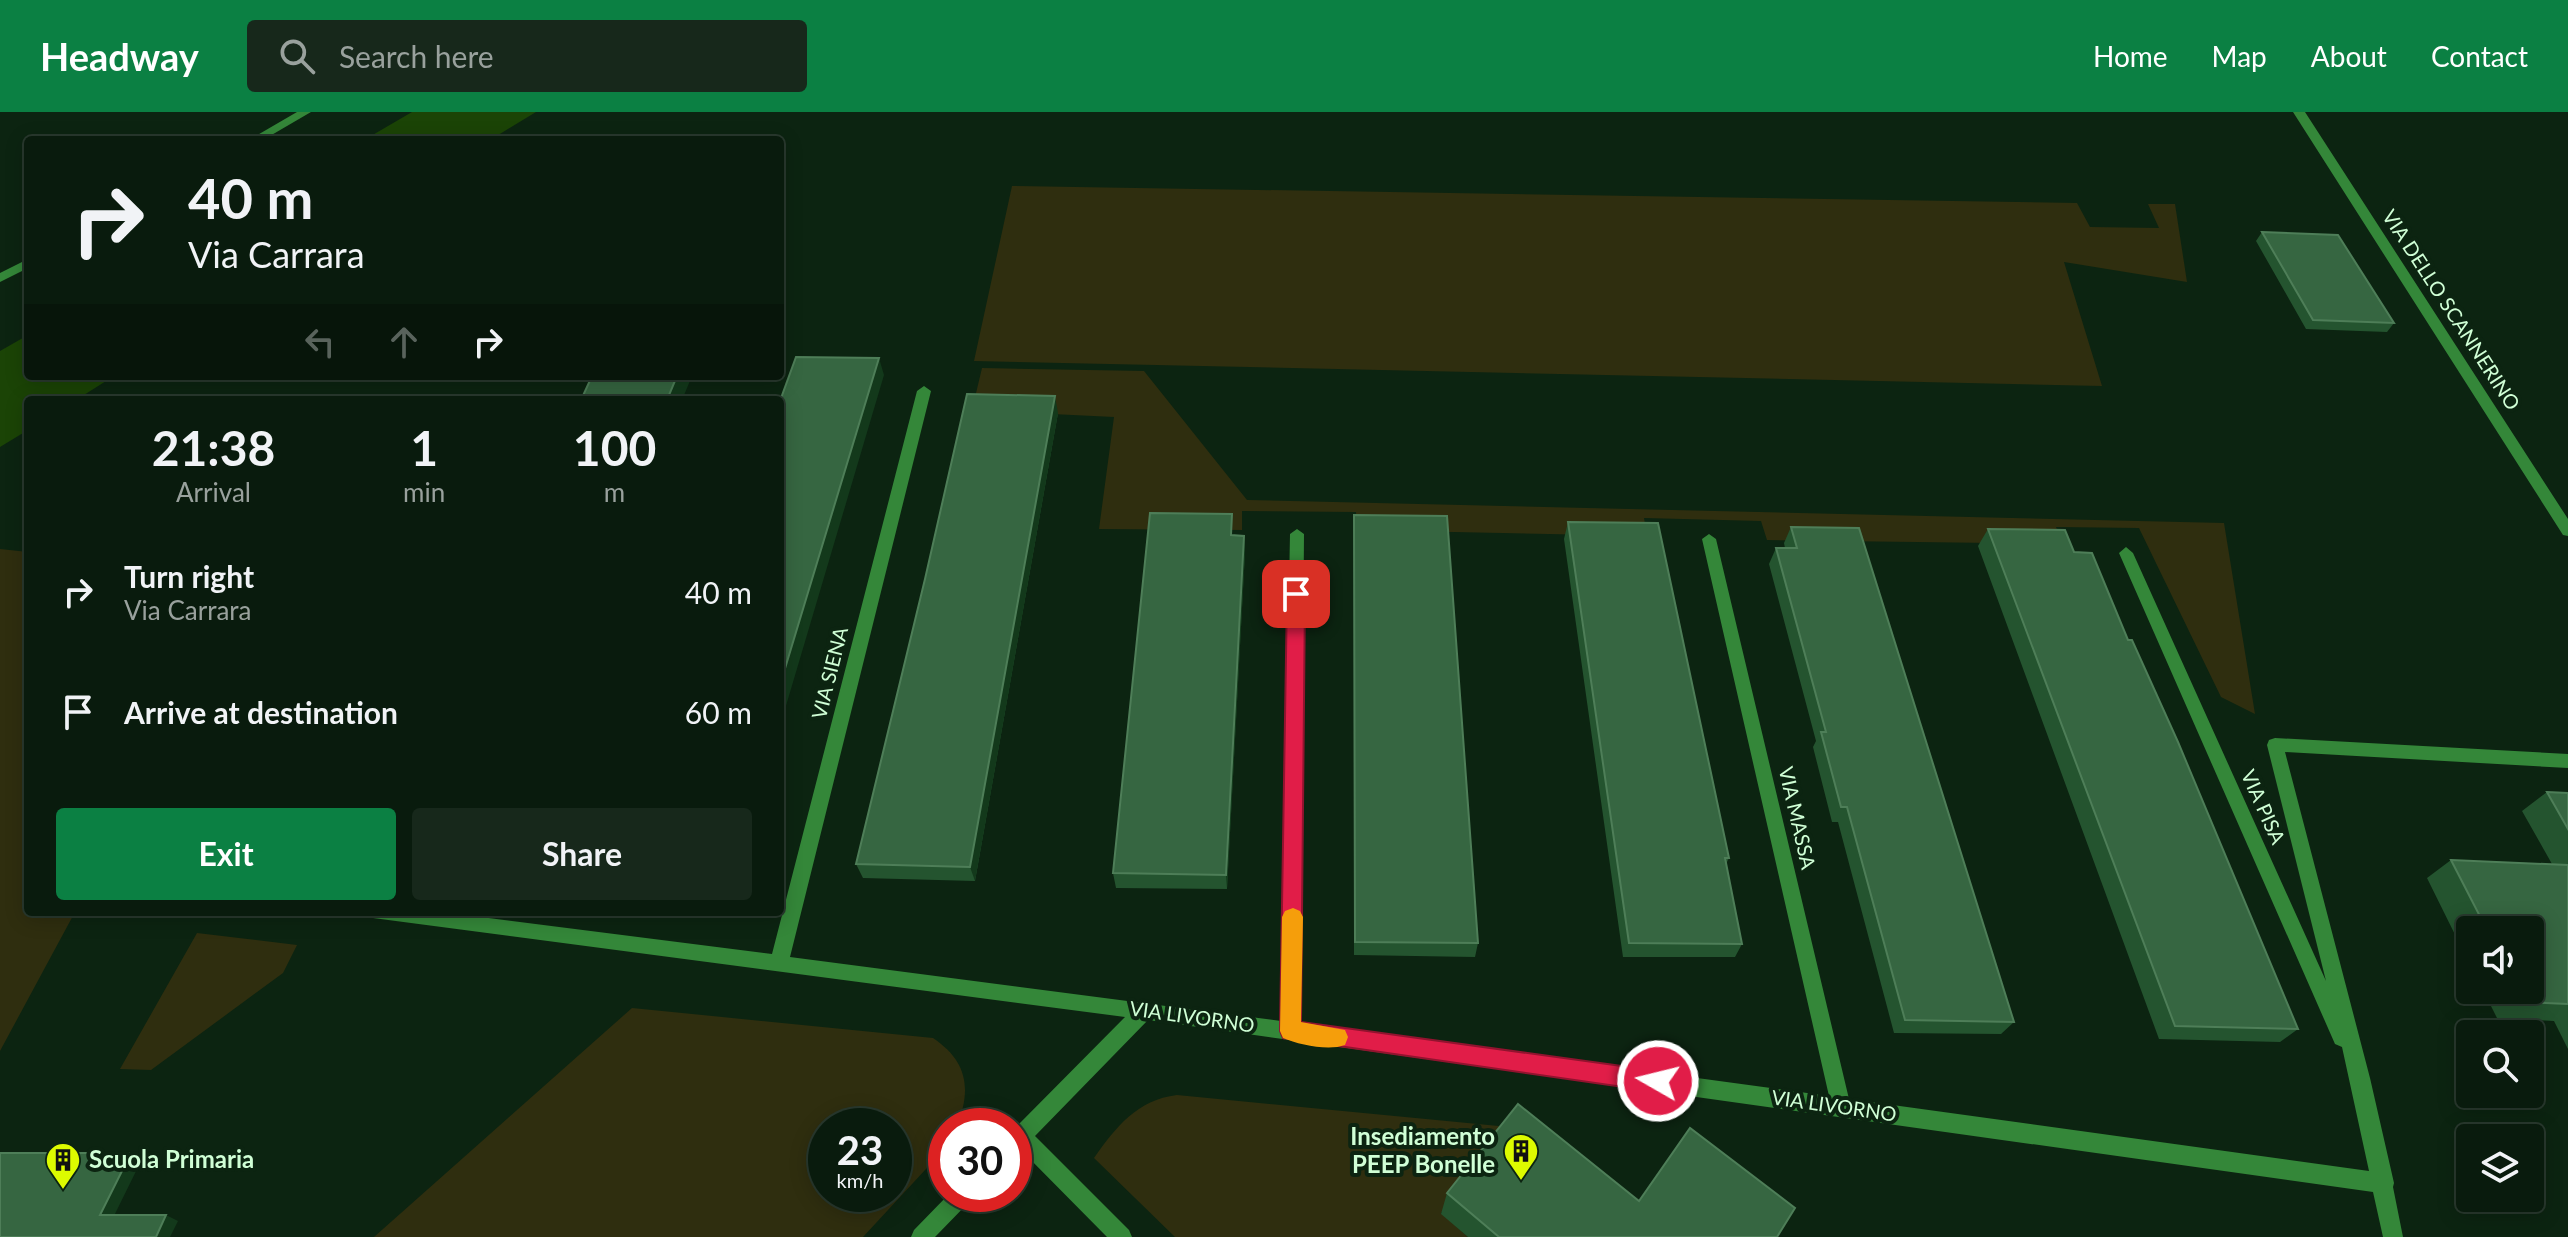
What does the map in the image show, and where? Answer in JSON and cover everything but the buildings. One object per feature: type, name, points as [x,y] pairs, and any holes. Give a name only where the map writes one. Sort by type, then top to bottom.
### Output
[{"type":"street","points":[[262,136],[305,112]]},
{"type":"street","name":"VIA DELLO SCANNERINO","points":[[2299,112],[2568,531]]},
{"type":"street","points":[[0,278],[24,265]]},
{"type":"street","name":"VIA SIENA","points":[[779,965],[924,391]]},
{"type":"street","points":[[1290,1031],[1297,534]]},
{"type":"street","name":"VIA MASSA","points":[[1709,539],[1841,1107]]},
{"type":"street","name":"VIA PISA","points":[[2126,553],[2360,1078]]},
{"type":"street","name":"VIA PISA","points":[[2393,1237],[2360,1078],[2275,745],[2568,761]]},
{"type":"street","name":"VIA LIVORNO","points":[[409,916],[1144,1011],[2384,1183]]},
{"type":"street","points":[[1032,1126],[1144,1011]]},
{"type":"street","points":[[1032,1153],[1122,1237]]},
{"type":"street","points":[[921,1237],[945,1212]]},
{"type":"shaded area","points":[[412,112],[536,112],[497,136],[371,136]]},
{"type":"shaded area","points":[[1012,186],[2077,203],[2090,227],[2159,228],[2148,204],[2175,204],[2187,282],[2064,262],[2102,386],[974,361]]},
{"type":"shaded area","points":[[24,337],[24,380],[108,380],[82,396],[24,396],[24,432],[0,447],[0,351]]},
{"type":"shaded area","points":[[982,368],[1144,371],[1247,500],[2224,523],[2255,714],[2221,697],[2139,528],[2056,527],[2063,544],[1767,540],[1761,521],[1644,518],[1647,536],[1357,530],[1356,512],[1242,511],[1242,530],[1099,529],[1114,417],[972,410]]},
{"type":"shaded area","points":[[0,549],[24,552],[24,916],[73,916],[0,1051]]},
{"type":"shaded area","points":[[197,933],[297,945],[283,973],[151,1070],[120,1069]]},
{"type":"shaded area","points":[[632,1008],[933,1038],[944,1047],[953,1056],[963,1076],[963,1108],[928,1108],[928,1167],[912,1184],[912,1108],[808,1108],[808,1212],[886,1212],[863,1237],[374,1237]]},
{"type":"shaded area","points":[[1177,1095],[1509,1127],[1441,1213],[1468,1237],[1175,1237],[1094,1158],[1119,1126],[1139,1109]]},
{"type":"slow traffic","points":[[1293,917],[1290,1031],[1338,1037]]},
{"type":"place","name":"Insediamento PEEP Bonelle","points":[[1521,1182]]},
{"type":"place","name":"Scuola Primaria","points":[[63,1191]]},
{"type":"route","points":[[1296,594],[1290,1031],[1658,1081]]}]
